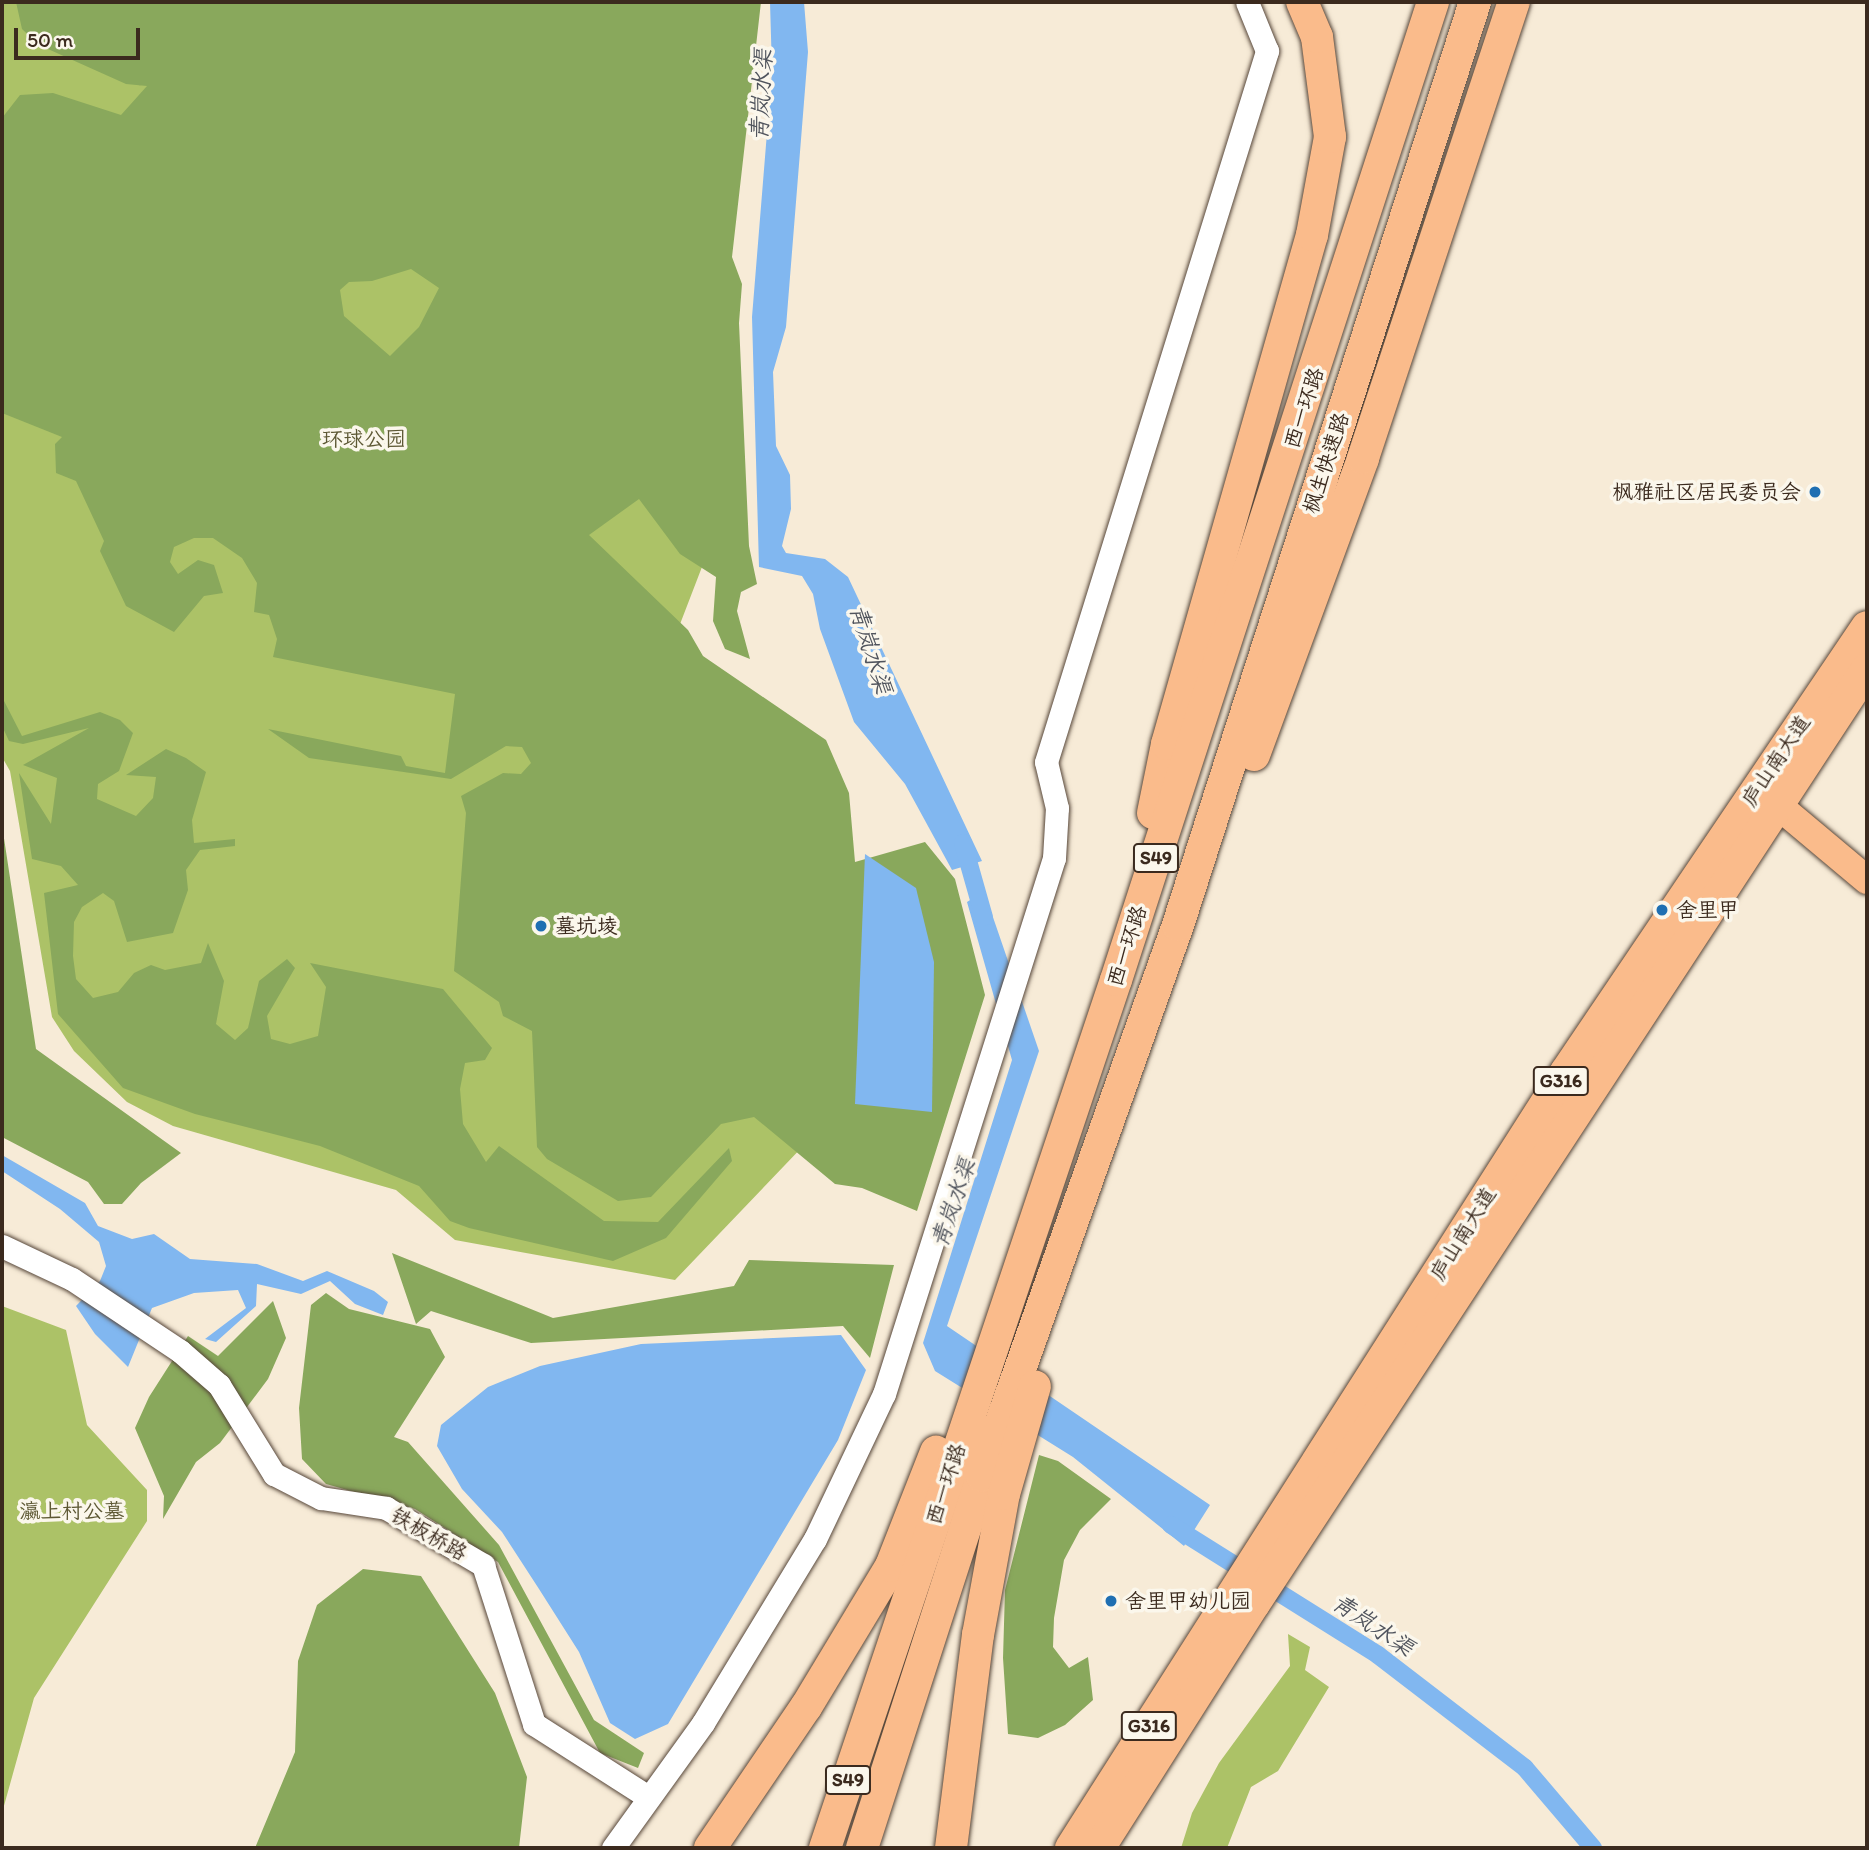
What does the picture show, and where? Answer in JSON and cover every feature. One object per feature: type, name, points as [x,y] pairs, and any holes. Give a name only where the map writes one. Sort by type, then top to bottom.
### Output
[{"type":"highway","points":[[1116,980],[1167,744],[1312,235],[1330,137],[1317,37],[1302,2]]},
{"type":"highway","name":"西一环路","points":[[825,1848],[1060,1138],[1116,980],[1433,2]]},
{"type":"highway","name":"枫生快速路","points":[[1178,925],[1475,2]]},
{"type":"highway","points":[[1155,994],[1242,787],[1358,472],[1514,2]]},
{"type":"highway","points":[[1469,137],[1525,2]]},
{"type":"highway","name":"庐山南大道","points":[[1768,797],[1867,627]]},
{"type":"highway","name":"庐山南大道","points":[[1071,1848],[1276,1548],[1566,1072],[1768,797],[1867,669]]},
{"type":"highway","name":"西一环路","points":[[862,1848],[904,1726],[982,1476],[1178,925]]},
{"type":"highway","points":[[710,1848],[806,1707],[891,1566],[1060,1138]]},
{"type":"highway","points":[[951,1848],[978,1635],[1004,1494],[1102,1143]]},
{"type":"highway","name":"庐山南大道","points":[[1100,1848],[1240,1604]]},
{"type":"main road","points":[[1768,797],[1867,880]]},
{"type":"street","points":[[613,1848],[703,1723],[815,1539],[884,1394],[1054,858],[1057,808],[1046,762],[1267,51],[1247,2]]},
{"type":"street","name":"铁板桥路","points":[[2,1246],[72,1279],[180,1351],[219,1385],[274,1474],[321,1498],[386,1508],[483,1565],[534,1724],[648,1797]]},
{"type":"green space","name":"环球公园","points":[[2,2],[735,2],[714,343],[740,468],[667,658],[828,1120],[675,1280],[455,1240],[396,1190],[173,1126],[127,1102],[74,1051],[52,1017],[10,771],[2,757]]},
{"type":"green space","name":"环球公园","points":[[16,2],[761,2],[732,257],[742,284],[739,323],[749,546],[757,584],[741,592],[737,611],[750,659],[725,649],[713,621],[716,577],[680,554],[639,499],[589,535],[688,630],[703,656],[826,740],[849,793],[855,862],[925,842],[955,879],[985,995],[917,1211],[862,1188],[835,1184],[754,1117],[721,1124],[651,1197],[618,1201],[547,1159],[537,1147],[532,1031],[503,1016],[499,1002],[454,971],[466,813],[461,796],[503,773],[521,774],[531,763],[522,747],[506,746],[451,779],[309,758],[268,729],[401,756],[406,766],[445,773],[455,694],[273,657],[277,639],[269,615],[254,612],[257,583],[242,558],[213,538],[194,538],[174,547],[170,562],[178,574],[198,560],[214,565],[223,593],[204,596],[174,632],[126,606],[100,551],[104,541],[76,481],[56,473],[55,444],[62,437],[2,413],[2,118],[20,95],[53,93],[121,115],[147,86],[126,84],[39,45],[22,29]],"holes":[[[411,269],[439,288],[419,327],[390,356],[344,316],[340,290],[349,282],[372,281]]]},
{"type":"green space","points":[[2,697],[22,736],[100,712],[120,720],[133,733],[119,771],[98,784],[97,799],[136,816],[153,798],[156,777],[126,775],[166,749],[186,758],[206,772],[192,820],[194,843],[235,839],[235,846],[200,850],[186,870],[188,890],[173,933],[127,942],[114,901],[103,893],[82,907],[74,922],[73,956],[76,979],[93,998],[118,992],[134,973],[151,965],[165,970],[201,963],[208,943],[224,981],[216,1024],[235,1040],[248,1028],[259,981],[287,959],[295,968],[267,1016],[271,1039],[290,1044],[318,1036],[326,987],[310,963],[443,989],[492,1048],[485,1060],[465,1063],[460,1089],[463,1124],[486,1162],[499,1146],[604,1221],[658,1222],[729,1148],[732,1161],[666,1238],[613,1261],[469,1228],[450,1221],[419,1186],[320,1146],[195,1114],[123,1088],[58,1014],[44,893],[78,885],[61,866],[32,859],[19,773],[51,824],[57,778],[23,765],[89,728],[23,744],[9,741],[2,726]]},
{"type":"green space","points":[[2,825],[36,1049],[181,1153],[141,1183],[122,1204],[104,1204],[88,1182],[2,1137]]},
{"type":"green space","points":[[392,1253],[553,1318],[734,1286],[749,1260],[894,1265],[870,1358],[843,1326],[531,1343],[431,1311],[416,1324]]},
{"type":"green space","points":[[326,1293],[349,1309],[430,1329],[445,1357],[394,1437],[408,1442],[499,1545],[594,1720],[644,1753],[638,1768],[600,1753],[498,1562],[415,1509],[326,1484],[302,1459],[299,1408],[311,1305]]},
{"type":"green space","points":[[273,1301],[286,1338],[268,1379],[220,1443],[196,1462],[163,1519],[164,1496],[135,1428],[149,1397],[188,1336],[218,1356]]},
{"type":"green space","name":"瀛上村公墓","points":[[2,1306],[66,1330],[87,1425],[147,1490],[147,1521],[34,1698],[2,1813]]},
{"type":"green space","points":[[1039,1455],[1058,1461],[1111,1499],[1080,1530],[1064,1560],[1054,1618],[1053,1647],[1069,1668],[1088,1657],[1093,1700],[1065,1725],[1038,1738],[1008,1734],[1003,1658],[1005,1590]]},
{"type":"green space","points":[[363,1569],[421,1576],[495,1693],[527,1777],[519,1848],[255,1848],[295,1752],[298,1661],[317,1605]]},
{"type":"green space","points":[[1288,1634],[1310,1647],[1305,1670],[1329,1687],[1278,1771],[1251,1787],[1227,1848],[1181,1848],[1192,1813],[1219,1763],[1290,1666]]},
{"type":"water","points":[[770,2],[804,2],[808,52],[786,327],[773,372],[776,446],[790,475],[791,509],[782,546],[786,553],[825,559],[848,577],[982,861],[952,870],[905,784],[854,722],[820,629],[813,594],[802,576],[759,567],[752,317],[772,71]]},
{"type":"water","points":[[865,854],[916,888],[934,962],[932,1112],[855,1104]]},
{"type":"water","points":[[984,891],[1039,1051],[947,1326],[1210,1505],[1184,1546],[1073,1457],[935,1371],[923,1343],[1012,1060],[967,902]]},
{"type":"water","points":[[2,1155],[85,1203],[98,1226],[132,1239],[154,1234],[190,1259],[257,1264],[303,1281],[327,1271],[374,1291],[388,1302],[383,1315],[355,1304],[330,1281],[301,1294],[257,1284],[256,1306],[216,1342],[205,1339],[246,1308],[238,1290],[194,1293],[152,1308],[128,1367],[95,1334],[76,1306],[100,1281],[106,1266],[99,1242],[60,1209],[2,1171]]},
{"type":"water","points":[[841,1335],[866,1370],[838,1440],[668,1724],[635,1739],[610,1723],[579,1652],[502,1532],[462,1489],[437,1446],[441,1425],[488,1387],[540,1366],[641,1344]]},
{"type":"waterway","name":"青岚水渠","points":[[963,843],[984,917]]},
{"type":"waterway","name":"青岚水渠","points":[[1171,1525],[1378,1655],[1525,1768],[1593,1848]]},
{"type":"place","name":"枫雅社区居民委员会","points":[[1815,492]]},
{"type":"place","name":"舍里甲","points":[[1662,910]]},
{"type":"place","name":"墓坑堎","points":[[541,926]]},
{"type":"place","name":"舍里甲幼儿园","points":[[1111,1601]]}]
